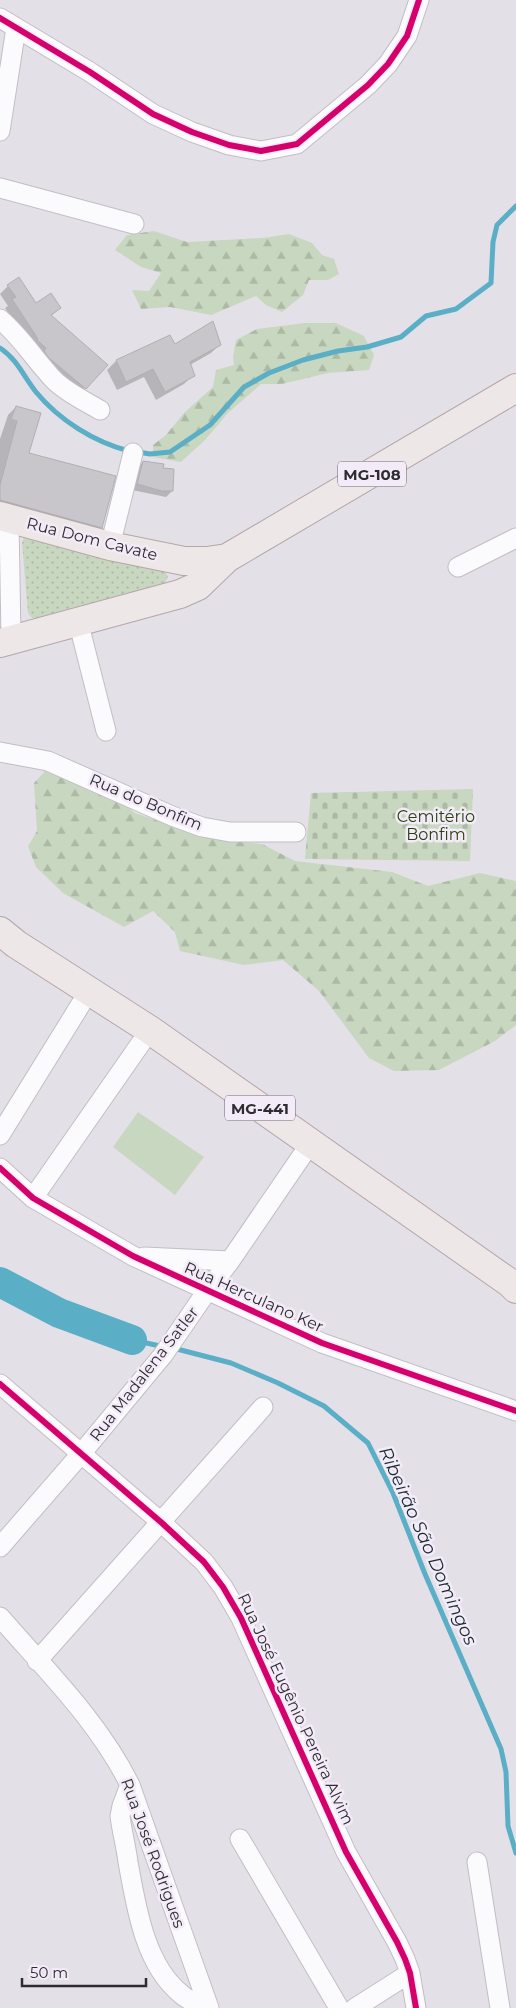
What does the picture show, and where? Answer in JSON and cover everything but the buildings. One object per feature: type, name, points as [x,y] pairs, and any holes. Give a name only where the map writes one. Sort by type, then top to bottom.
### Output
[{"type":"main road","name":"MG-108","points":[[6,641],[152,602],[198,586],[227,558],[516,388]]},
{"type":"main road","name":"Rua Dom Cavate","points":[[4,518],[110,546],[184,561]]},
{"type":"main road","name":"MG-108","points":[[184,561],[207,561],[227,558]]},
{"type":"main road","points":[[184,561],[193,573],[198,586]]},
{"type":"main road","name":"MG-441","points":[[0,931],[16,944],[150,1030],[510,1283],[516,1290]]},
{"type":"street","points":[[0,18],[90,72],[153,114],[201,135],[228,144],[261,151],[297,144],[368,84],[388,64],[407,36],[419,0]]},
{"type":"street","points":[[0,131],[16,28]]},
{"type":"street","points":[[0,188],[134,224]]},
{"type":"street","points":[[0,319],[21,339],[55,381],[67,391],[100,410]]},
{"type":"street","points":[[110,546],[133,453]]},
{"type":"street","points":[[4,518],[6,641]]},
{"type":"street","points":[[458,567],[516,538]]},
{"type":"street","points":[[78,621],[106,731]]},
{"type":"street","name":"Rua do Bonfim","points":[[0,752],[48,761],[172,816],[202,827],[230,832],[296,832]]},
{"type":"street","points":[[0,1135],[89,991]]},
{"type":"street","points":[[33,1198],[150,1030]]},
{"type":"street","name":"Rua Madalena Satler","points":[[0,1547],[163,1355],[207,1291],[230,1262],[310,1144]]},
{"type":"street","name":"Rua Herculano Ker","points":[[0,1168],[33,1198],[133,1256],[207,1291],[322,1343],[516,1412]]},
{"type":"street","points":[[133,1256],[230,1262]]},
{"type":"street","name":"Rua José Eugênio Pereira Alvim","points":[[0,1384],[80,1455],[162,1523],[204,1562],[223,1586],[237,1610],[337,1832],[397,1942],[410,1973],[416,2008]]},
{"type":"street","points":[[38,1661],[263,1407]]},
{"type":"street","name":"Rua José Rodrigues","points":[[0,1617],[97,1730],[120,1764],[130,1785],[208,2008]]},
{"type":"street","points":[[130,1785],[120,1816],[137,1914],[143,1932],[152,1954],[173,1987],[182,1996],[208,2008]]},
{"type":"street","points":[[240,1839],[339,2008]]},
{"type":"street","points":[[476,1862],[500,2008]]},
{"type":"street","points":[[355,2008],[410,1973]]},
{"type":"green space","points":[[154,231],[187,242],[263,238],[289,234],[312,243],[322,255],[334,259],[339,274],[328,280],[309,280],[303,295],[282,312],[266,305],[256,296],[211,315],[170,307],[141,309],[132,290],[149,291],[161,273],[141,267],[115,250],[127,235]]},
{"type":"green space","points":[[305,323],[336,323],[364,336],[374,355],[369,370],[328,373],[282,384],[261,384],[228,413],[205,440],[181,462],[153,457],[153,445],[166,435],[184,413],[213,387],[216,370],[234,365],[233,357],[236,340],[257,329]]},
{"type":"green space","points":[[29,535],[163,570],[168,576],[164,587],[38,620],[32,618],[28,613],[22,543],[24,537]]},
{"type":"green space","points":[[45,771],[65,776],[117,798],[135,813],[212,839],[262,844],[295,861],[392,872],[428,886],[480,873],[516,881],[516,1025],[495,1041],[439,1070],[394,1071],[369,1058],[319,991],[283,960],[244,965],[180,951],[175,932],[153,911],[124,927],[63,893],[36,867],[28,846],[37,831],[34,783]]},
{"type":"green space","name":"Cemitério Bonfim","points":[[473,789],[470,861],[305,859],[311,793]]},
{"type":"green space","points":[[138,1112],[204,1157],[175,1195],[113,1147]]},
{"type":"green space","points":[[221,1264],[207,1283],[169,1269]]},
{"type":"waterway","points":[[138,452],[150,454],[170,452],[210,425],[244,387],[269,373],[303,360],[338,351],[367,347],[401,337],[426,316],[456,309],[491,283],[493,242],[497,225],[516,206]]},
{"type":"waterway","points":[[0,348],[16,363],[45,402],[66,421],[90,436],[129,451]]},
{"type":"waterway","points":[[0,1282],[59,1313],[132,1340]]},
{"type":"waterway","name":"Ribeirão São Domingos","points":[[132,1340],[165,1347]]},
{"type":"waterway","name":"Ribeirão São Domingos","points":[[173,1348],[231,1363],[278,1383],[324,1406],[368,1443],[393,1493],[425,1574],[501,1749],[506,1772],[508,1826],[516,1853]]},
{"type":"cycle path","points":[[0,18],[90,72],[153,114],[192,132],[229,145],[261,151],[297,144],[368,85],[388,64],[407,36],[419,0]]},
{"type":"cycle path","points":[[0,1168],[33,1198],[133,1256],[322,1343],[516,1411]]},
{"type":"cycle path","points":[[0,1384],[162,1523],[204,1562],[223,1587],[241,1618],[346,1852],[405,1959],[410,1973],[416,2008]]}]
